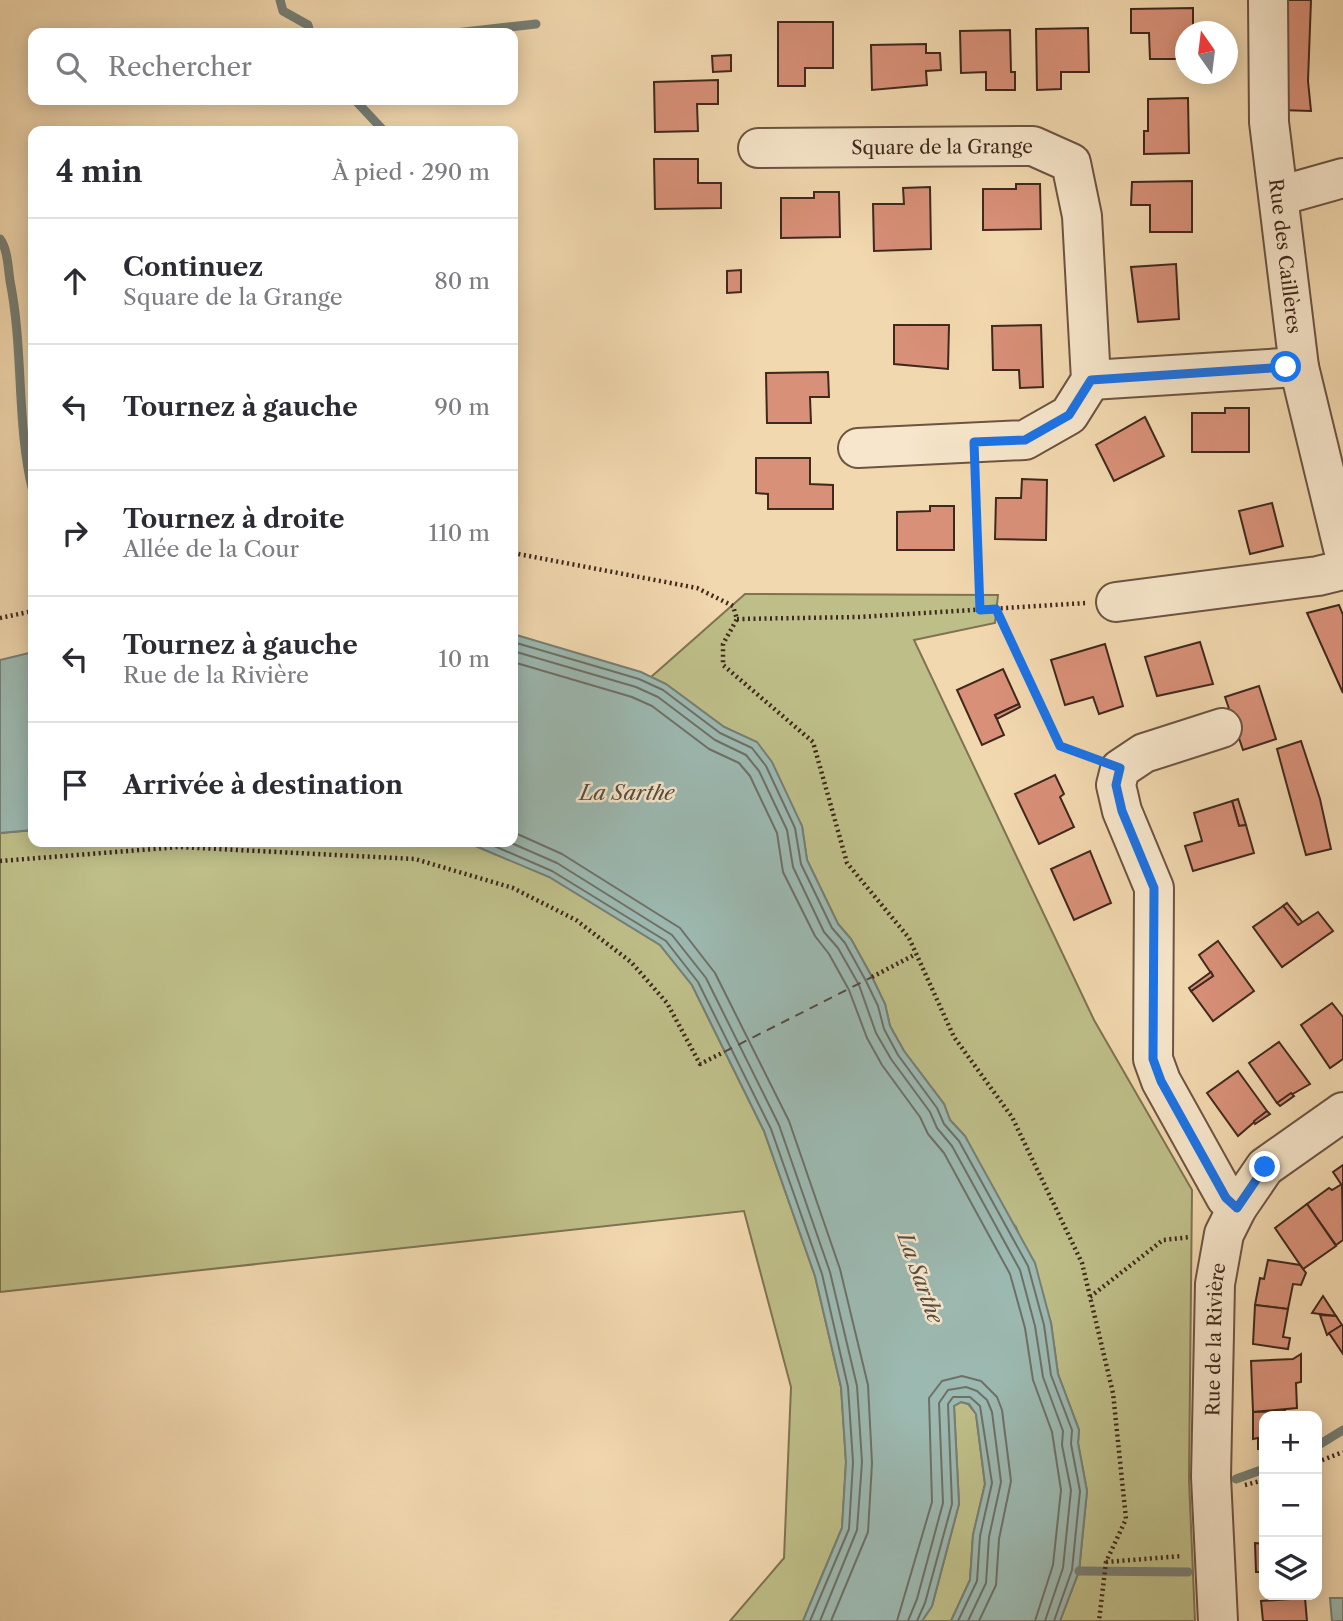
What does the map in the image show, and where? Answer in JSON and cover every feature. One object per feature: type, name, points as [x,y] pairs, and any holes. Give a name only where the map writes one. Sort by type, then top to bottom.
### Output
[{"type":"street","name":"Rue des Caillères","points":[[1268,0],[1269,122],[1299,366],[1343,548]]},
{"type":"street","name":"Square de la Grange","points":[[758,148],[1033,146],[1070,163],[1082,216],[1091,380]]},
{"type":"street","points":[[1279,196],[1343,178]]},
{"type":"street","points":[[858,448],[1025,440],[1069,415],[1091,380],[1299,366]]},
{"type":"street","points":[[1116,602],[1318,576],[1343,570]]},
{"type":"street","points":[[1222,728],[1143,753],[1120,768],[1116,785],[1122,811],[1154,888],[1153,1059],[1161,1081],[1226,1198],[1230,1221]]},
{"type":"street","name":"Rue de la Rivière","points":[[1218,1621],[1212,1477],[1215,1284],[1230,1221],[1265,1167],[1343,1112]]},
{"type":"path","points":[[974,442],[980,610]]},
{"type":"path","points":[[518,555],[697,588],[733,606],[737,619],[723,644],[723,665],[813,742],[848,863],[909,938],[954,1037],[1012,1117],[1082,1263],[1113,1393],[1126,1519],[1106,1562],[1099,1621]]},
{"type":"path","points":[[737,619],[859,617],[1116,602]]},
{"type":"path","points":[[996,609],[1060,746],[1120,768]]},
{"type":"path","points":[[0,618],[28,612]]},
{"type":"path","points":[[0,861],[179,847],[415,859],[513,888],[576,920],[631,962],[667,1003],[700,1064],[723,1052]]},
{"type":"path","points":[[872,977],[916,954]]},
{"type":"path","points":[[1089,1297],[1163,1240],[1230,1221]]},
{"type":"path","points":[[1322,1460],[1343,1452]]},
{"type":"path","points":[[1106,1562],[1214,1554]]},
{"type":"green space","points":[[745,594],[998,595],[995,623],[914,640],[1094,1020],[1192,1190],[1189,1479],[1195,1621],[1060,1621],[1079,1571],[1087,1491],[1078,1443],[1079,1430],[1058,1374],[1051,1323],[1016,1227],[1006,1216],[965,1136],[950,1120],[944,1104],[904,1051],[890,1026],[885,1004],[872,977],[851,939],[838,924],[807,860],[802,826],[756,742],[724,727],[666,684],[651,677]]},
{"type":"green space","points":[[28,830],[28,847],[478,847],[549,876],[660,945],[692,985],[764,1131],[815,1276],[841,1387],[846,1462],[842,1528],[803,1621],[730,1621],[784,1558],[791,1387],[744,1211],[0,1292],[0,833]]},
{"type":"green space","points":[[961,1402],[968,1404],[976,1414],[985,1484],[973,1535],[970,1580],[951,1621],[922,1621],[932,1606],[959,1504],[954,1406]]},
{"type":"water","name":"La Sarthe","points":[[518,635],[641,672],[666,684],[724,727],[757,742],[772,762],[802,826],[807,860],[838,924],[851,939],[872,977],[885,1004],[890,1026],[904,1051],[944,1104],[950,1120],[965,1136],[1035,1263],[1051,1323],[1058,1374],[1079,1430],[1078,1443],[1087,1491],[1079,1571],[1060,1621],[951,1621],[970,1580],[973,1535],[985,1484],[976,1414],[969,1404],[961,1402],[954,1406],[959,1504],[932,1606],[922,1621],[803,1621],[842,1528],[846,1462],[841,1387],[815,1276],[764,1131],[692,985],[660,945],[549,877],[478,847],[518,847]]},
{"type":"water","points":[[28,653],[28,830],[0,833],[0,660]]},
{"type":"water","points":[[1330,1598],[1343,1598],[1343,1621],[1332,1621]]},
{"type":"building","points":[[1287,0],[1311,0],[1308,81],[1311,111],[1280,110]]},
{"type":"building","points":[[1193,8],[1193,21],[1175,21],[1175,59],[1150,59],[1149,33],[1131,33],[1131,9]]},
{"type":"building","points":[[778,22],[833,22],[833,68],[805,68],[805,86],[778,86]]},
{"type":"building","points":[[1088,28],[1089,72],[1061,72],[1061,89],[1037,90],[1036,29]]},
{"type":"building","points":[[1010,30],[1011,72],[1015,72],[1015,90],[986,90],[986,72],[961,73],[960,31]]},
{"type":"building","points":[[926,44],[926,53],[940,53],[941,70],[926,71],[927,85],[872,90],[871,45]]},
{"type":"building","points":[[731,55],[731,71],[713,72],[712,56]]},
{"type":"building","points":[[718,80],[718,104],[697,104],[698,131],[655,132],[654,82]]},
{"type":"building","points":[[1188,98],[1189,153],[1144,154],[1144,131],[1148,131],[1148,99]]},
{"type":"building","points":[[654,159],[698,159],[698,183],[721,183],[721,208],[655,209]]},
{"type":"building","points":[[1192,181],[1192,232],[1150,232],[1150,205],[1131,205],[1132,182]]},
{"type":"building","points":[[1016,184],[1040,184],[1041,229],[983,230],[983,189],[1016,189]]},
{"type":"building","points":[[930,187],[931,249],[874,251],[873,204],[904,204],[903,188]]},
{"type":"building","points":[[814,192],[839,192],[840,237],[781,238],[781,198],[814,198]]},
{"type":"building","points":[[1176,264],[1179,319],[1138,322],[1131,267]]},
{"type":"building","points":[[741,270],[741,292],[727,293],[727,271]]},
{"type":"building","points":[[894,325],[949,325],[948,369],[894,364]]},
{"type":"building","points":[[1041,325],[1043,387],[1020,388],[1019,370],[993,370],[992,326]]},
{"type":"building","points":[[828,372],[829,397],[810,397],[811,423],[767,423],[766,373]]},
{"type":"building","points":[[1225,408],[1249,408],[1249,452],[1192,452],[1192,413],[1225,413]]},
{"type":"building","points":[[1145,417],[1164,456],[1114,481],[1096,445]]},
{"type":"building","points":[[756,458],[810,458],[810,484],[833,485],[833,509],[768,509],[768,494],[756,493]]},
{"type":"building","points":[[1022,479],[1047,480],[1046,540],[995,539],[996,498],[1021,498]]},
{"type":"building","points":[[1272,503],[1283,546],[1250,554],[1239,511]]},
{"type":"building","points":[[930,506],[954,506],[954,550],[897,550],[897,512],[930,511]]},
{"type":"building","points":[[1339,605],[1343,615],[1343,693],[1307,613]]},
{"type":"building","points":[[1200,642],[1213,684],[1157,696],[1145,657]]},
{"type":"building","points":[[1105,644],[1123,706],[1099,714],[1093,697],[1065,705],[1051,660]]},
{"type":"building","points":[[1003,669],[1019,704],[995,715],[1004,735],[982,745],[957,690]]},
{"type":"building","points":[[1259,686],[1276,739],[1243,750],[1225,697]]},
{"type":"building","points":[[1019,704],[1020,707],[997,719],[995,715]]},
{"type":"building","points":[[1301,741],[1320,799],[1331,849],[1306,855],[1277,749]]},
{"type":"building","points":[[1055,775],[1064,794],[1060,797],[1074,827],[1039,844],[1015,794]]},
{"type":"building","points":[[1238,799],[1246,825],[1239,826],[1232,801]]},
{"type":"building","points":[[1232,801],[1239,826],[1246,825],[1254,853],[1193,871],[1185,846],[1202,841],[1194,813]]},
{"type":"building","points":[[1090,851],[1111,903],[1074,920],[1051,869]]},
{"type":"building","points":[[1287,903],[1303,923],[1298,925],[1283,906]]},
{"type":"building","points":[[1283,906],[1298,925],[1318,912],[1333,931],[1282,967],[1253,927]]},
{"type":"building","points":[[1218,941],[1254,991],[1213,1021],[1191,991],[1213,976],[1199,955]]},
{"type":"building","points":[[1211,972],[1213,976],[1191,991],[1189,988]]},
{"type":"building","points":[[1332,1003],[1343,1017],[1343,1059],[1330,1068],[1301,1025]]},
{"type":"building","points":[[1279,1042],[1310,1084],[1277,1103],[1249,1063]]},
{"type":"building","points":[[1238,1071],[1267,1111],[1238,1136],[1207,1093]]},
{"type":"building","points":[[1291,1093],[1294,1096],[1280,1106],[1277,1103]]},
{"type":"building","points":[[1267,1111],[1270,1114],[1255,1124],[1254,1121]]},
{"type":"building","points":[[1343,1165],[1343,1187],[1333,1172]]},
{"type":"building","points":[[1342,1184],[1343,1240],[1336,1245],[1307,1204],[1329,1188],[1332,1190]]},
{"type":"building","points":[[1307,1204],[1336,1246],[1303,1269],[1275,1228]]},
{"type":"building","points":[[1268,1260],[1300,1265],[1306,1273],[1301,1285],[1293,1284],[1288,1309],[1255,1305],[1260,1278],[1264,1279]]},
{"type":"building","points":[[1323,1296],[1336,1316],[1312,1313]]},
{"type":"building","points":[[1255,1305],[1288,1309],[1283,1337],[1290,1338],[1288,1349],[1253,1344]]},
{"type":"building","points":[[1320,1315],[1336,1316],[1342,1325],[1327,1335]]},
{"type":"building","points":[[1343,1326],[1343,1354],[1329,1333]]},
{"type":"building","points":[[1301,1354],[1301,1382],[1296,1383],[1297,1408],[1253,1412],[1251,1361],[1293,1359]]},
{"type":"building","points":[[1253,1412],[1259,1412],[1259,1449],[1258,1438],[1253,1439]]},
{"type":"building","points":[[1255,1543],[1259,1543],[1259,1572],[1256,1572]]},
{"type":"building","points":[[1305,1600],[1307,1621],[1263,1621],[1261,1601]]},
{"type":"waterway","points":[[280,0],[283,11],[309,28]]},
{"type":"waterway","points":[[500,28],[536,24]]},
{"type":"waterway","points":[[360,105],[379,126]]},
{"type":"waterway","points":[[0,239],[6,254],[14,307],[28,466]]},
{"type":"waterway","points":[[1322,1443],[1343,1430]]},
{"type":"waterway","points":[[1236,1479],[1259,1471]]},
{"type":"waterway","points":[[1079,1571],[1188,1572]]},
{"type":"ferry route","points":[[724,1052],[872,977]]},
{"type":"route","points":[[1265,1167],[1237,1208],[1226,1198],[1161,1081],[1153,1059],[1154,888],[1122,811],[1116,785],[1120,768],[1060,746],[996,609],[980,610],[974,442],[1025,440],[1069,415],[1091,380],[1286,367]]}]
